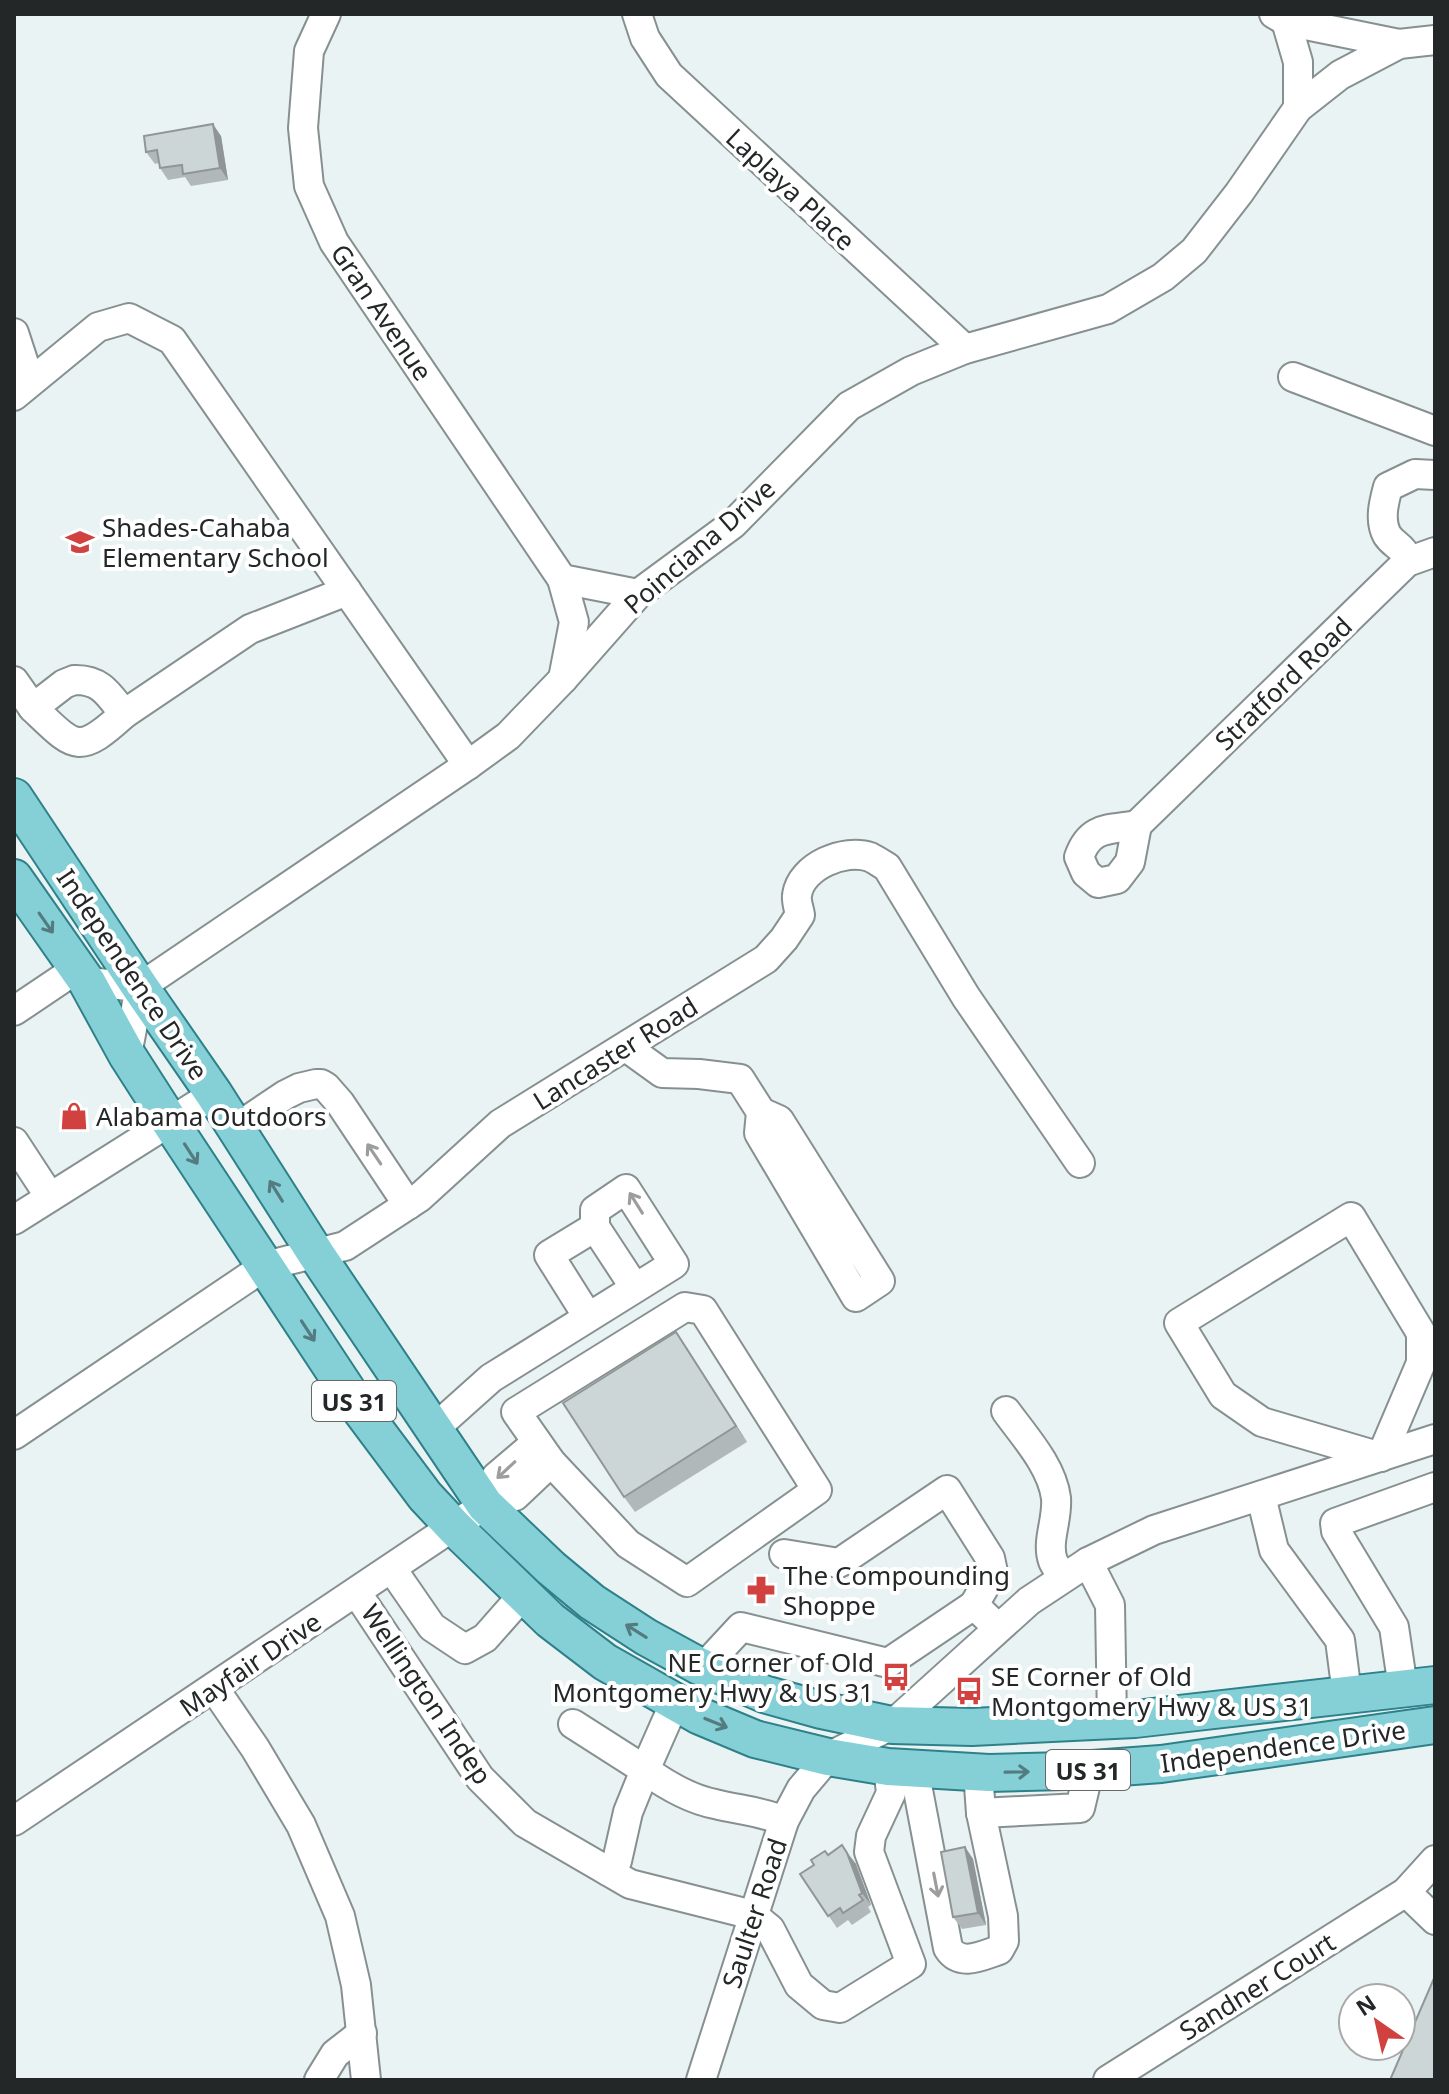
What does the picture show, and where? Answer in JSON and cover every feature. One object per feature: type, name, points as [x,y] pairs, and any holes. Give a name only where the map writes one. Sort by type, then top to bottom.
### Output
[{"type":"main road","name":"Independence Drive","points":[[14,797],[24,827],[214,1094],[316,1254],[485,1505],[592,1602],[646,1637],[703,1668],[764,1694],[892,1725],[972,1727],[1135,1719],[1427,1687]]},
{"type":"main road","name":"Independence Drive","points":[[14,878],[83,975],[127,1055],[354,1401],[425,1496],[550,1620],[605,1662],[700,1716],[755,1739],[828,1757],[901,1768],[978,1772],[1089,1770],[1161,1764],[1435,1725]]},
{"type":"street","name":"Gran Avenue","points":[[326,14],[309,51],[303,128],[309,186],[334,242],[562,579],[574,622],[563,679]]},
{"type":"street","name":"Laplaya Place","points":[[637,14],[645,38],[669,75],[965,349]]},
{"type":"street","name":"Poinciana Drive","points":[[1280,18],[1298,62],[1298,108]]},
{"type":"street","name":"Poinciana Drive","points":[[1280,18],[1399,44],[1435,40]]},
{"type":"street","name":"Poinciana Drive","points":[[140,987],[508,736],[638,594],[733,524],[849,406],[911,371],[965,349],[1108,309],[1163,277],[1194,251],[1298,108],[1340,75],[1399,44]]},
{"type":"street","points":[[22,389],[98,327],[129,318],[172,340],[468,765]]},
{"type":"street","points":[[14,333],[22,389]]},
{"type":"street","points":[[1293,377],[1435,431]]},
{"type":"street","points":[[1407,562],[1405,551],[1387,535],[1382,512],[1388,487],[1415,474],[1435,475]]},
{"type":"street","name":"Stratford Road","points":[[1137,825],[1407,562],[1435,552]]},
{"type":"street","points":[[562,579],[638,594]]},
{"type":"street","points":[[14,681],[33,708],[63,737],[72,741],[92,740],[124,714],[250,629],[347,591]]},
{"type":"street","points":[[33,708],[64,684],[85,680],[104,689],[124,714]]},
{"type":"street","name":"Lancaster Road","points":[[14,1435],[265,1266],[345,1246],[420,1197],[500,1124],[766,959],[800,915],[797,895],[806,877],[822,863],[846,855],[869,856],[887,867],[966,997],[1080,1163]]},
{"type":"street","points":[[14,1011],[83,975],[140,987],[127,1055]]},
{"type":"street","points":[[626,1047],[662,1073],[740,1079],[761,1112],[779,1120],[811,1196]]},
{"type":"street","points":[[236,1128],[299,1088],[316,1084],[326,1087],[408,1205]]},
{"type":"street","points":[[14,1220],[214,1094]]},
{"type":"street","points":[[14,1142],[50,1197]]},
{"type":"street","points":[[434,1429],[491,1378],[674,1264],[626,1189],[595,1210],[595,1227],[635,1288]]},
{"type":"street","points":[[1351,1217],[1421,1333],[1421,1363],[1381,1457],[1262,1422],[1223,1395],[1179,1323],[1351,1217]]},
{"type":"street","points":[[588,1317],[549,1255],[595,1227]]},
{"type":"street","points":[[685,1307],[703,1310],[817,1490],[687,1582],[628,1544],[544,1452],[516,1412],[685,1307]]},
{"type":"street","points":[[1006,1411],[1034,1450],[1053,1484],[1055,1525],[1050,1540],[1053,1562],[1063,1577]]},
{"type":"street","points":[[828,1757],[892,1725],[1029,1601],[1088,1562],[1154,1530],[1435,1439]]},
{"type":"street","name":"Mayfair Drive","points":[[14,1821],[485,1505],[515,1496],[544,1452]]},
{"type":"street","points":[[1427,1687],[1336,1531],[1335,1523],[1435,1487]]},
{"type":"street","points":[[703,1668],[741,1627],[888,1663],[974,1605],[993,1572],[990,1558],[947,1490],[839,1563],[784,1554]]},
{"type":"street","points":[[1261,1496],[1274,1550],[1340,1640],[1347,1694]]},
{"type":"street","points":[[1088,1562],[1110,1605],[1112,1720]]},
{"type":"street","points":[[392,1569],[432,1627],[465,1649],[485,1638],[523,1595]]},
{"type":"street","name":"Wellington Indep","points":[[357,1593],[480,1778],[525,1823],[630,1884],[753,1915]]},
{"type":"street","points":[[974,1605],[998,1628]]},
{"type":"street","points":[[214,1688],[255,1748],[301,1825],[340,1916],[356,1985],[366,2080]]},
{"type":"street","points":[[608,1871],[617,1861],[628,1812],[675,1702]]},
{"type":"street","points":[[573,1724],[672,1788],[700,1800],[766,1813],[784,1821]]},
{"type":"street","name":"Saulter Road","points":[[701,2080],[784,1821],[801,1789],[828,1757]]},
{"type":"street","points":[[901,1768],[948,1948],[953,1956],[962,1959],[999,1950],[1004,1941],[1003,1916],[981,1813],[978,1772]]},
{"type":"street","points":[[753,1915],[770,1929],[799,1985],[823,2005],[840,2008],[911,1964],[869,1852],[871,1836],[901,1768]]},
{"type":"street","points":[[981,1813],[1080,1808],[1089,1770]]},
{"type":"street","name":"Sandner Court","points":[[1108,2080],[1406,1892],[1435,1860]]},
{"type":"street","points":[[1406,1892],[1435,1920]]},
{"type":"street","points":[[319,2080],[335,2054],[362,2033]]},
{"type":"building","points":[[213,124],[220,168],[183,174],[182,165],[160,168],[157,150],[146,152],[144,136]]},
{"type":"building","points":[[676,1332],[736,1426],[624,1497],[563,1403]]},
{"type":"building","points":[[842,1845],[863,1900],[843,1913],[840,1908],[828,1916],[800,1874],[814,1865],[811,1860],[825,1851],[828,1855]]},
{"type":"building","points":[[965,1847],[978,1913],[953,1917],[941,1852]]},
{"type":"building","points":[[1435,1976],[1435,2080],[1390,2080],[1398,2062],[1417,2062],[1417,2018]]},
{"type":"place","name":"Shades-Cahaba Elementary School","points":[[80,542]]},
{"type":"place","name":"Alabama Outdoors","points":[[74,1116]]},
{"type":"place","name":"The Compounding Shoppe","points":[[761,1590]]},
{"type":"place","name":"NE Corner of Old Montgomery Hwy & US 31","points":[[896,1677]]},
{"type":"place","name":"SE Corner of Old Montgomery Hwy & US 31","points":[[969,1691]]}]
